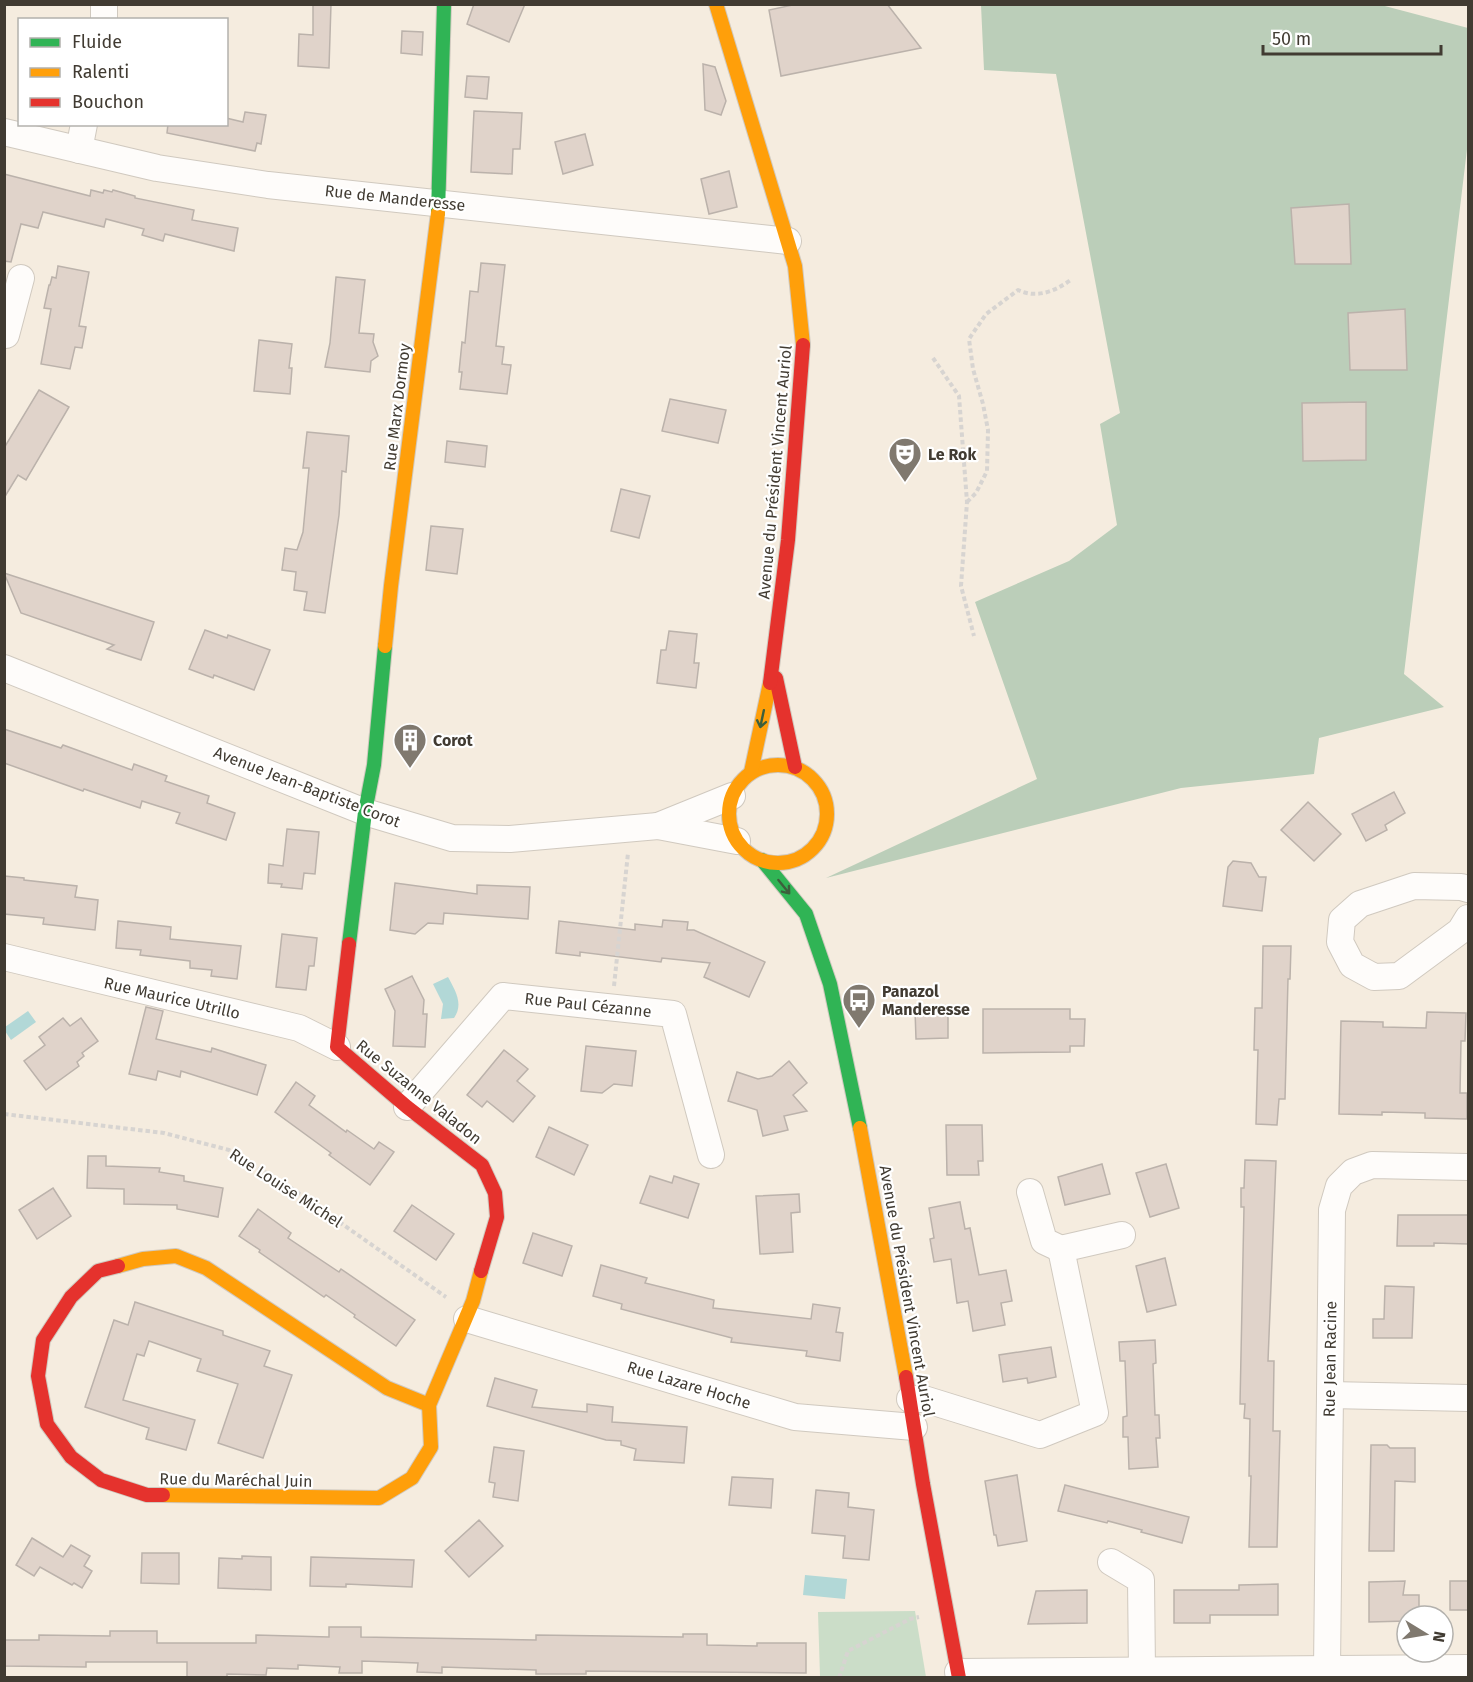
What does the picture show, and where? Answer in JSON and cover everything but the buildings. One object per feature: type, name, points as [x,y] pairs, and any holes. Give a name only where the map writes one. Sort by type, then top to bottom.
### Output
[{"type":"street","name":"Rue Marx Dormoy","points":[[366,812],[374,765],[391,586],[439,202],[444,4]]},
{"type":"street","name":"Avenue du Président Vincent Auriol","points":[[716,4],[795,266],[803,345],[788,540],[773,666],[751,772]]},
{"type":"street","points":[[79,150],[84,126]]},
{"type":"street","name":"Rue de Manderesse","points":[[4,132],[157,168],[246,181],[788,241]]},
{"type":"street","points":[[5,341],[21,278]]},
{"type":"street","name":"Avenue du Président Vincent Auriol","points":[[773,666],[795,767]]},
{"type":"street","name":"Avenue Jean-Baptiste Corot","points":[[4,668],[366,812],[452,838],[510,839],[658,826],[732,796]]},
{"type":"street","points":[[765,766],[795,767],[819,786],[828,806],[824,830],[817,843],[806,854],[792,861],[776,863],[762,860],[748,853],[737,841],[730,827],[728,811],[732,796],[740,782],[751,772],[765,766]]},
{"type":"street","name":"Rue Suzanne Valadon","points":[[366,812],[337,1047],[407,1107],[482,1165],[495,1193],[497,1217],[467,1319]]},
{"type":"street","name":"Avenue Jean-Baptiste Corot","points":[[658,826],[737,841]]},
{"type":"street","points":[[814,863],[817,843]]},
{"type":"street","name":"Avenue du Président Vincent Auriol","points":[[762,860],[806,914],[830,984],[866,1155],[958,1675]]},
{"type":"street","points":[[1468,889],[1414,886],[1360,904],[1342,920],[1340,942],[1352,965],[1374,977],[1399,976],[1460,931],[1468,918]]},
{"type":"street","name":"Avenue du Président Vincent Auriol","points":[[806,914],[809,892]]},
{"type":"street","name":"Rue Maurice Utrillo","points":[[4,957],[299,1028],[337,1047]]},
{"type":"street","name":"Rue Paul Cézanne","points":[[407,1107],[503,996],[674,1014],[711,1155]]},
{"type":"street","name":"Rue Jean Racine","points":[[1327,1669],[1332,1210],[1339,1186],[1353,1172],[1372,1165],[1468,1167]]},
{"type":"street","points":[[1030,1192],[1044,1241],[1061,1249],[1122,1235]]},
{"type":"street","points":[[910,1399],[924,1399],[1040,1435],[1095,1413],[1061,1249]]},
{"type":"street","name":"Rue du Maréchal Juin","points":[[429,1405],[387,1388],[206,1268],[176,1256],[143,1259],[98,1271],[71,1297],[43,1340],[38,1376],[47,1424],[71,1457],[101,1480],[147,1495],[379,1498],[412,1478],[431,1447],[429,1405],[467,1319]]},
{"type":"street","name":"Rue Lazare Hoche","points":[[467,1319],[795,1417],[914,1427]]},
{"type":"street","points":[[1330,1395],[1468,1398]]},
{"type":"street","points":[[1111,1562],[1141,1580],[1142,1671]]},
{"type":"street","points":[[958,1675],[1468,1668]]},
{"type":"path","points":[[967,502],[976,493],[987,471],[988,430],[973,369],[969,339],[986,314],[1018,290],[1029,296],[1058,290],[1072,279]]},
{"type":"path","points":[[933,358],[959,396],[967,502],[961,586],[974,636]]},
{"type":"path","points":[[612,1007],[630,829]]},
{"type":"path","name":"Rue Louise Michel","points":[[4,1114],[164,1133],[229,1150],[291,1188],[444,1295],[467,1319]]},
{"type":"path","points":[[839,1677],[848,1650],[910,1619],[948,1612]]},
{"type":"green space","points":[[981,5],[1381,5],[1468,28],[1468,141],[1404,674],[1444,707],[1319,738],[1314,774],[1181,788],[826,878],[1037,779],[975,602],[1069,561],[1117,525],[1100,424],[1120,413],[1056,74],[984,70]]},
{"type":"green space","points":[[915,1611],[926,1677],[820,1677],[818,1612]]},
{"type":"water","points":[[448,977],[457,997],[458,1008],[454,1018],[441,1019],[443,1004],[433,984]]},
{"type":"water","points":[[28,1011],[36,1022],[11,1040],[5,1027]]},
{"type":"water","points":[[805,1575],[847,1579],[845,1599],[803,1595]]},
{"type":"traffic: fast","points":[[438,213],[444,4]]},
{"type":"traffic: fast","points":[[349,944],[365,812],[374,765],[385,646]]},
{"type":"traffic: fast","points":[[762,860],[806,914],[830,984],[860,1128]]},
{"type":"traffic: slow","points":[[716,4],[795,266],[803,345]]},
{"type":"traffic: slow","points":[[385,646],[438,213]]},
{"type":"traffic: slow","points":[[751,772],[770,683]]},
{"type":"traffic: slow","points":[[778,765],[797,769],[813,779],[823,795],[827,814],[823,833],[813,849],[797,859],[778,863],[759,859],[743,849],[733,833],[729,814],[733,795],[743,779],[759,769],[778,765]]},
{"type":"traffic: slow","points":[[860,1128],[906,1377]]},
{"type":"traffic: slow","points":[[118,1266],[143,1259],[176,1256],[206,1268],[387,1388],[429,1405],[473,1301],[481,1271]]},
{"type":"traffic: slow","points":[[163,1495],[379,1498],[412,1478],[431,1447],[429,1405]]},
{"type":"traffic: jam","points":[[770,683],[788,540],[803,345]]},
{"type":"traffic: jam","points":[[776,678],[795,767]]},
{"type":"traffic: jam","points":[[349,944],[337,1047],[407,1107],[482,1165],[495,1193],[497,1217],[481,1271]]},
{"type":"traffic: jam","points":[[118,1266],[98,1271],[71,1297],[43,1340],[38,1376],[47,1424],[71,1457],[101,1480],[147,1495],[163,1495]]},
{"type":"traffic: jam","points":[[906,1377],[923,1484],[959,1678]]},
{"type":"place","name":"Le Rok","points":[[905,483]]},
{"type":"place","name":"Corot","points":[[410,769]]},
{"type":"place","name":"Panazol Manderesse","points":[[859,1029]]}]
